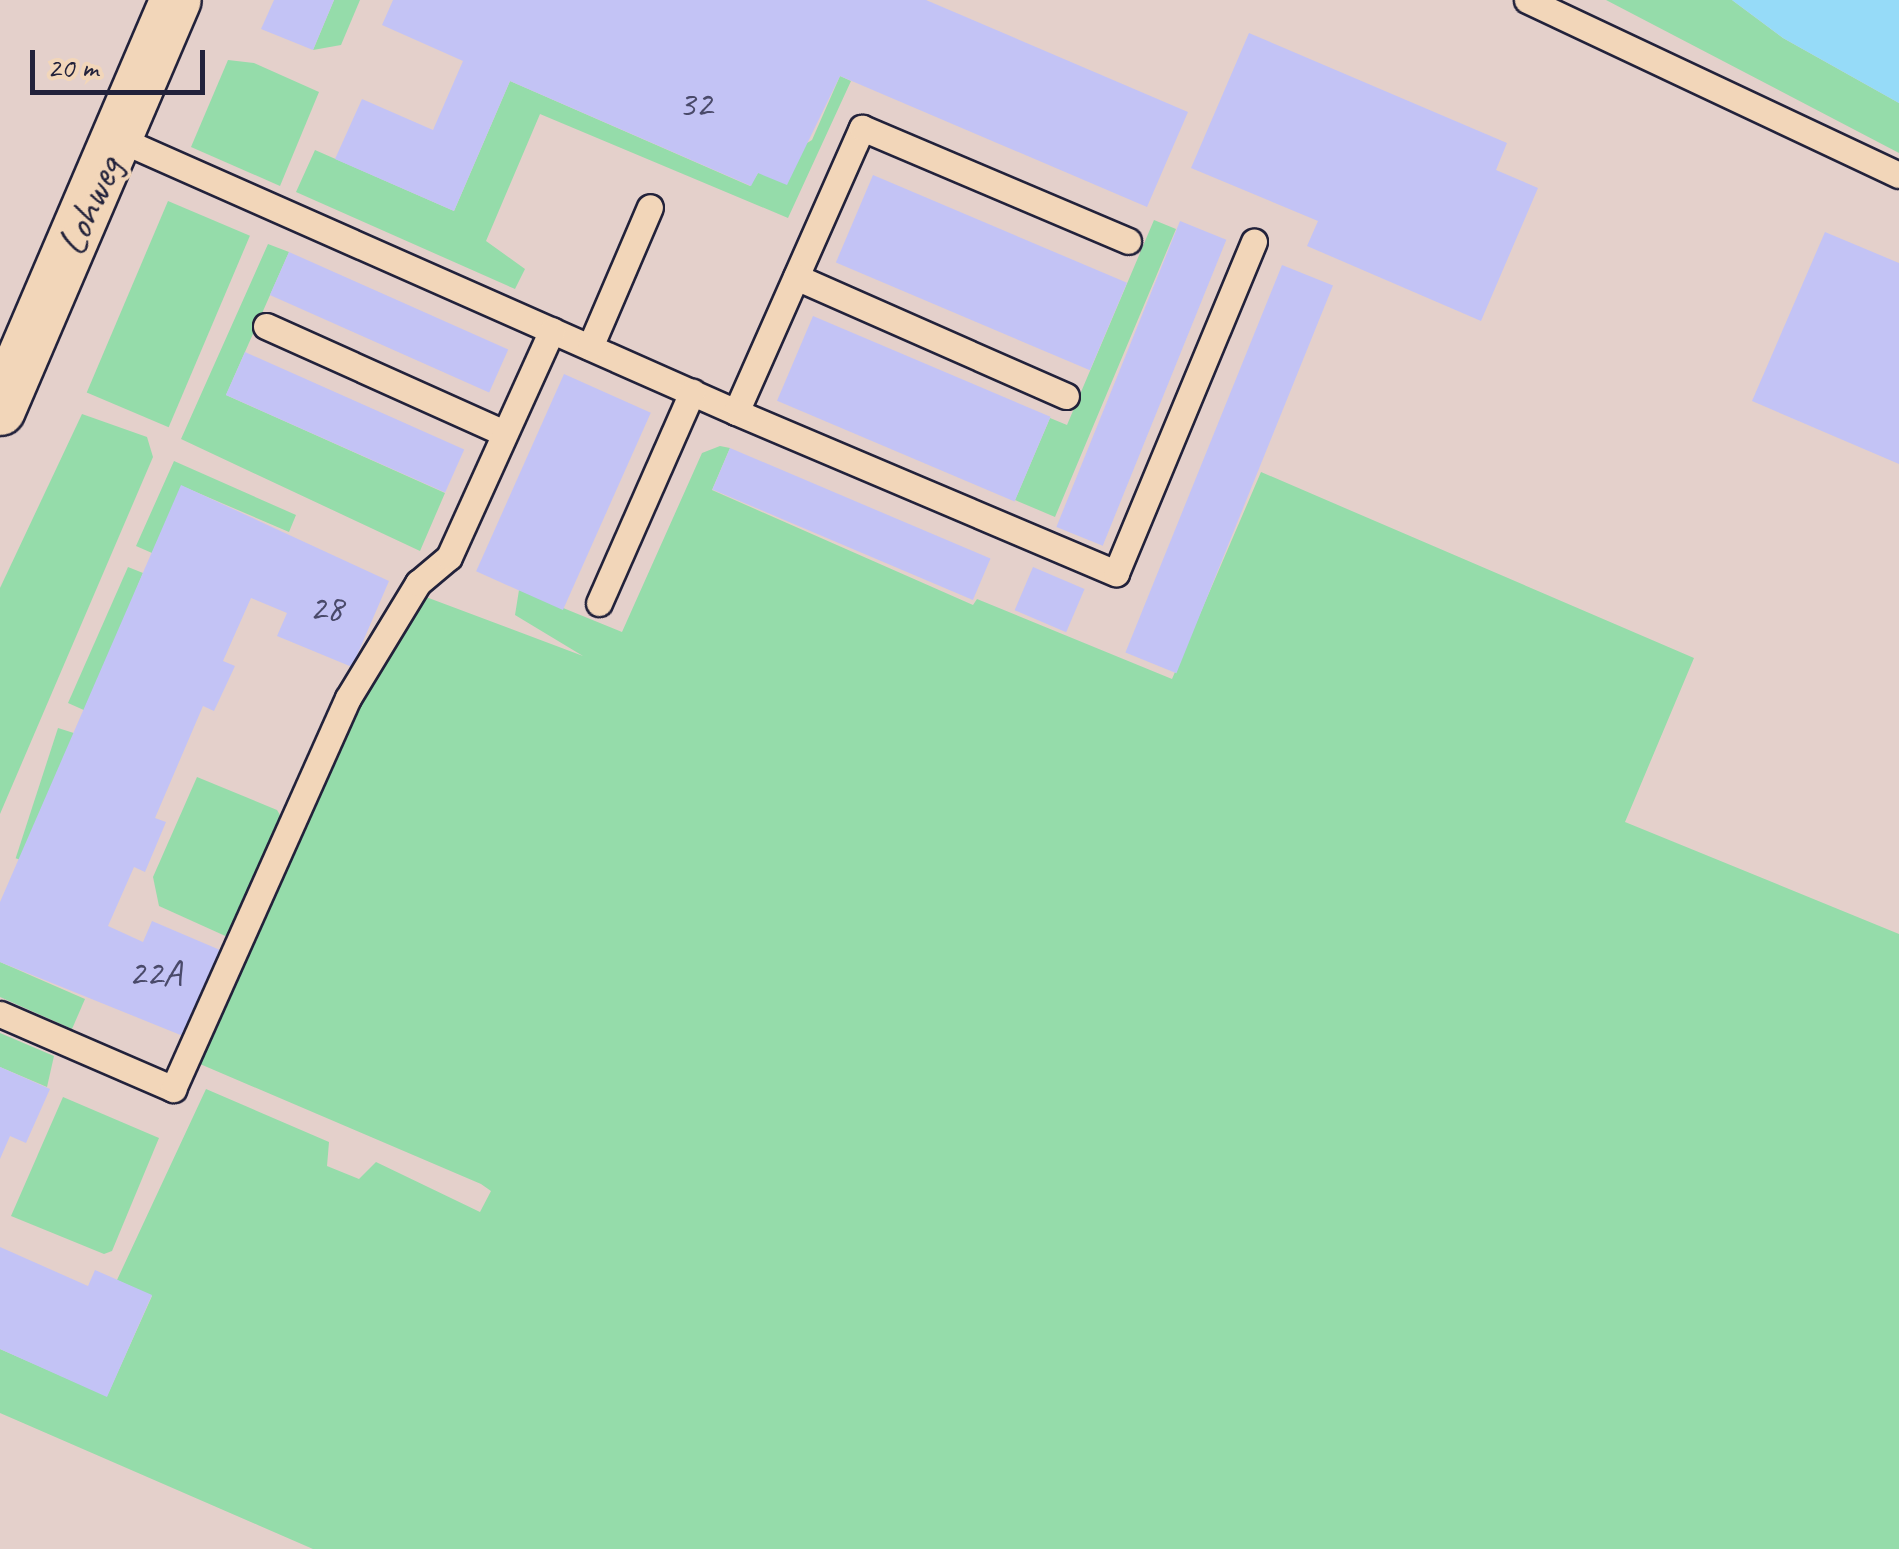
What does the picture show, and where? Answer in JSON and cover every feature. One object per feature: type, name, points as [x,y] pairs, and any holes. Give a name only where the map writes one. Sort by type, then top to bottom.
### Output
[{"type":"street","name":"Lohweg","points":[[0,410],[176,0]]},
{"type":"lane","points":[[1527,0],[1899,175]]},
{"type":"lane","points":[[736,412],[862,128],[1128,241]]},
{"type":"lane","points":[[119,139],[736,412],[1116,572],[1254,242]]},
{"type":"lane","points":[[590,347],[650,208]]},
{"type":"lane","points":[[796,277],[1066,396]]},
{"type":"lane","points":[[266,326],[504,433]]},
{"type":"lane","points":[[0,1014],[173,1089],[348,698],[418,583],[449,557],[552,330]]},
{"type":"lane","points":[[599,602],[692,392]]},
{"type":"green space","points":[[334,0],[360,0],[341,45],[313,50]]},
{"type":"green space","points":[[1606,0],[1732,0],[1783,38],[1899,103],[1899,153]]},
{"type":"green space","points":[[228,60],[254,63],[319,92],[280,186],[191,147]]},
{"type":"green space","points":[[840,76],[851,81],[788,218],[540,114],[486,241],[525,269],[515,289],[296,192],[315,150],[454,211],[510,81],[750,186],[758,173],[812,140]]},
{"type":"green space","points":[[168,201],[250,236],[169,427],[87,392]]},
{"type":"green space","points":[[1154,220],[1176,229],[1055,517],[1015,500],[1050,418],[1067,425]]},
{"type":"green space","points":[[268,244],[289,252],[226,395],[445,493],[420,551],[181,439]]},
{"type":"green space","points":[[82,414],[147,437],[153,457],[0,814],[0,588]]},
{"type":"green space","points":[[720,446],[730,448],[712,490],[973,605],[977,599],[1172,679],[1261,472],[1694,658],[1625,822],[1899,934],[1899,1549],[313,1549],[0,1413],[0,1349],[107,1396],[152,1296],[117,1280],[206,1089],[329,1142],[327,1166],[359,1179],[376,1162],[480,1212],[491,1191],[481,1184],[200,1064],[357,708],[426,597],[583,656],[515,615],[519,590],[622,632],[702,453]]},
{"type":"green space","points":[[174,461],[296,515],[289,532],[182,486],[152,553],[136,546]]},
{"type":"green space","points":[[128,567],[143,573],[86,711],[68,703]]},
{"type":"green space","points":[[58,728],[76,734],[34,864],[16,858]]},
{"type":"green space","points":[[197,777],[277,810],[283,820],[232,939],[159,906],[153,877]]},
{"type":"green space","points":[[0,962],[85,999],[72,1029],[0,997]]},
{"type":"green space","points":[[0,1033],[54,1056],[47,1087],[0,1067]]},
{"type":"green space","points":[[63,1097],[159,1138],[112,1251],[104,1254],[11,1216]]},
{"type":"water","points":[[1732,0],[1899,0],[1899,103],[1783,38]]},
{"type":"building","points":[[274,0],[334,0],[313,50],[261,29]]},
{"type":"building","points":[[393,0],[926,0],[1188,112],[1147,207],[840,76],[787,185],[758,173],[751,186],[510,81],[454,211],[335,159],[362,99],[433,130],[463,61],[382,25]]},
{"type":"building","points":[[1249,33],[1507,143],[1496,170],[1538,188],[1481,321],[1307,246],[1318,221],[1191,168]]},
{"type":"building","points":[[873,175],[1127,283],[1090,370],[836,262]]},
{"type":"building","points":[[1180,221],[1226,240],[1103,546],[1056,527]]},
{"type":"building","points":[[1825,232],[1899,263],[1899,464],[1752,401]]},
{"type":"building","points":[[289,252],[508,350],[489,393],[270,295]]},
{"type":"building","points":[[1282,265],[1333,286],[1176,673],[1125,653]]},
{"type":"building","points":[[813,316],[1050,417],[1015,501],[777,401]]},
{"type":"building","points":[[245,352],[464,450],[445,493],[226,395]]},
{"type":"building","points":[[564,374],[651,413],[563,610],[476,571]]},
{"type":"building","points":[[730,448],[991,559],[973,600],[712,489]]},
{"type":"building","points":[[181,485],[389,581],[352,667],[277,636],[287,613],[251,598],[223,661],[235,666],[214,711],[203,706],[155,818],[166,822],[145,872],[134,867],[108,926],[143,942],[152,921],[220,950],[183,1036],[0,962],[0,902]]},
{"type":"building","points":[[1033,567],[1085,589],[1066,632],[1015,610]]},
{"type":"building","points":[[0,1067],[50,1089],[26,1143],[10,1136],[0,1159]]},
{"type":"building","points":[[0,1247],[88,1286],[95,1270],[152,1295],[107,1397],[0,1349]]}]
